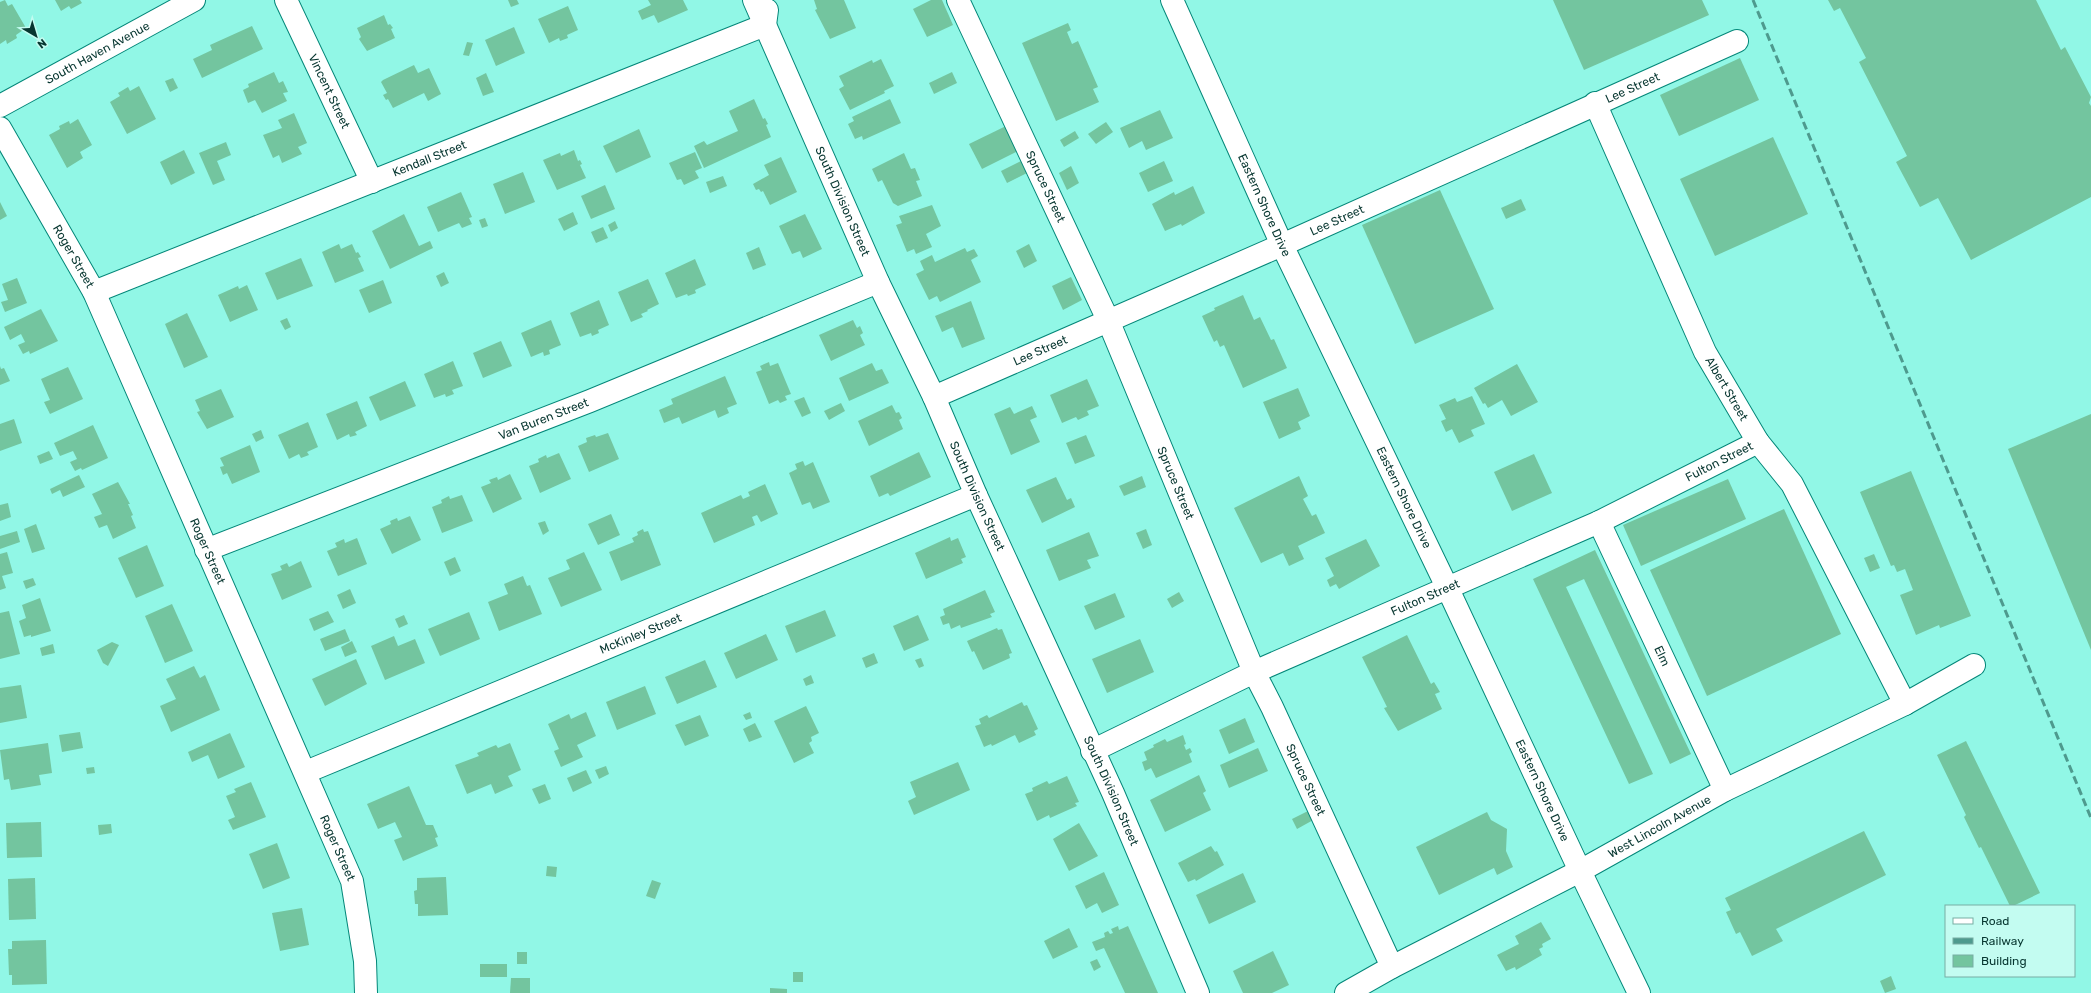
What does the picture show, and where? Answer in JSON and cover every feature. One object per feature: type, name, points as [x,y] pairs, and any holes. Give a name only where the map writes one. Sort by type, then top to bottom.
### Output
[{"type":"street","name":"South Haven Avenue","points":[[0,106],[194,0]]},
{"type":"street","name":"Vincent Street","points":[[286,0],[372,182]]},
{"type":"street","name":"South Division Street","points":[[754,0],[878,282],[934,397],[976,495],[1112,793],[1198,993]]},
{"type":"street","points":[[765,25],[770,0]]},
{"type":"street","name":"Spruce Street","points":[[958,0],[1108,320],[1254,672],[1392,967]]},
{"type":"street","name":"Eastern Shore Drive","points":[[1172,0],[1282,245],[1447,587],[1639,993]]},
{"type":"street","name":"Kendall Street","points":[[94,292],[765,25]]},
{"type":"street","name":"Lee Street","points":[[934,397],[1282,245],[1737,40]]},
{"type":"street","name":"Albert Street","points":[[1595,103],[1705,352],[1758,442],[1792,484],[1905,704]]},
{"type":"street","name":"Roger Street","points":[[0,128],[94,292],[206,550],[306,772],[352,881],[365,961],[366,993]]},
{"type":"street","name":"Van Buren Street","points":[[206,550],[590,401],[878,282]]},
{"type":"street","name":"Fulton Street","points":[[1092,751],[1254,672],[1599,522],[1758,442]]},
{"type":"street","name":"McKinley Street","points":[[306,772],[976,495]]},
{"type":"street","name":"Elm","points":[[1599,522],[1725,790]]},
{"type":"street","name":"West Lincoln Avenue","points":[[1346,993],[1392,967],[1580,871],[1725,790],[1791,760],[1905,704],[1974,664]]},
{"type":"building","points":[[5,0],[8,6],[12,4],[26,28],[16,35],[17,38],[7,44],[6,40],[0,44],[0,2]]},
{"type":"building","points":[[55,0],[80,0],[82,3],[71,9],[69,6],[61,11]]},
{"type":"building","points":[[508,0],[517,0],[519,4],[511,7]]},
{"type":"building","points":[[648,0],[683,0],[688,10],[658,23],[654,15],[642,20],[638,11],[651,5]]},
{"type":"building","points":[[814,0],[844,0],[856,28],[830,39],[815,10],[817,9]]},
{"type":"building","points":[[931,0],[942,0],[953,25],[927,37],[913,9]]},
{"type":"building","points":[[1553,0],[1702,0],[1709,15],[1584,70]]},
{"type":"building","points":[[1828,0],[2036,0],[2061,50],[2065,47],[2091,97],[2089,103],[2091,106],[2091,197],[1971,260],[1938,198],[1920,207],[1896,162],[1907,156],[1859,62],[1866,58],[1840,8],[1834,11]]},
{"type":"building","points":[[568,6],[578,30],[567,35],[568,38],[560,41],[559,38],[549,43],[538,19]]},
{"type":"building","points":[[384,15],[388,25],[390,24],[393,28],[391,29],[395,38],[367,51],[359,39],[361,37],[357,28]]},
{"type":"building","points":[[1068,23],[1071,30],[1067,32],[1072,44],[1078,41],[1098,87],[1093,89],[1099,102],[1056,121],[1022,43]]},
{"type":"building","points":[[252,26],[263,49],[202,78],[193,59],[212,50],[210,45]]},
{"type":"building","points":[[514,27],[525,53],[496,66],[485,40]]},
{"type":"building","points":[[467,42],[473,43],[469,56],[463,55]]},
{"type":"building","points":[[1740,58],[1759,100],[1679,136],[1660,95]]},
{"type":"building","points":[[881,59],[894,86],[884,91],[885,93],[850,110],[839,89],[844,86],[839,76],[872,60],[873,63]]},
{"type":"building","points":[[414,65],[418,73],[429,68],[441,94],[428,101],[424,93],[393,108],[388,99],[386,100],[383,95],[387,93],[381,82]]},
{"type":"building","points":[[274,72],[279,83],[283,81],[288,92],[283,93],[287,101],[262,113],[255,100],[248,103],[243,90],[249,87],[248,84]]},
{"type":"building","points":[[952,72],[957,83],[934,94],[929,83]]},
{"type":"building","points":[[486,73],[494,92],[483,96],[476,78]]},
{"type":"building","points":[[173,78],[178,88],[170,92],[165,81]]},
{"type":"building","points":[[139,86],[156,119],[127,134],[110,102],[120,96],[118,93],[128,87],[130,91]]},
{"type":"building","points":[[754,99],[763,119],[765,118],[768,124],[766,125],[771,137],[704,168],[694,146],[704,141],[707,145],[738,131],[729,111]]},
{"type":"building","points":[[890,99],[901,123],[863,140],[862,136],[855,139],[848,124],[854,121],[852,117]]},
{"type":"building","points":[[1160,110],[1173,138],[1146,150],[1142,141],[1129,148],[1120,128]]},
{"type":"building","points":[[294,113],[307,143],[298,147],[302,154],[282,163],[279,155],[273,158],[263,135],[282,128],[278,120]]},
{"type":"building","points":[[78,119],[92,145],[80,152],[83,158],[67,168],[49,135],[60,129],[59,126],[69,121],[70,124]]},
{"type":"building","points":[[1106,122],[1113,132],[1096,144],[1088,134]]},
{"type":"building","points":[[1006,126],[1018,151],[982,169],[969,144]]},
{"type":"building","points":[[639,129],[651,157],[616,173],[603,146]]},
{"type":"building","points":[[1075,131],[1079,138],[1064,147],[1060,140]]},
{"type":"building","points":[[1773,137],[1808,214],[1715,256],[1680,179]]},
{"type":"building","points":[[226,142],[231,155],[217,161],[225,180],[213,185],[199,153]]},
{"type":"building","points":[[184,150],[195,173],[171,185],[160,162]]},
{"type":"building","points":[[574,150],[578,161],[580,160],[582,164],[580,165],[586,178],[557,190],[543,160],[560,153],[561,156]]},
{"type":"building","points":[[695,152],[702,168],[695,171],[699,178],[684,185],[681,179],[677,180],[669,163]]},
{"type":"building","points":[[904,153],[911,169],[915,168],[920,180],[916,181],[922,196],[898,206],[893,203],[882,180],[878,182],[872,169]]},
{"type":"building","points":[[781,157],[797,192],[770,205],[763,191],[761,192],[759,189],[756,190],[753,184],[769,175],[764,165]]},
{"type":"building","points":[[1021,161],[1027,173],[1007,183],[1001,171]]},
{"type":"building","points":[[1164,161],[1173,181],[1148,192],[1139,173]]},
{"type":"building","points":[[1071,166],[1079,183],[1067,190],[1059,173]]},
{"type":"building","points":[[523,172],[535,202],[505,214],[493,184]]},
{"type":"building","points":[[723,176],[727,186],[710,193],[706,182]]},
{"type":"building","points":[[605,185],[615,209],[591,219],[581,196]]},
{"type":"building","points":[[1193,186],[1205,213],[1182,226],[1181,224],[1165,231],[1152,204],[1174,192],[1175,195]]},
{"type":"building","points":[[1440,190],[1494,309],[1415,344],[1362,225]]},
{"type":"building","points":[[461,192],[472,217],[469,218],[472,224],[462,228],[459,223],[438,232],[427,207]]},
{"type":"building","points":[[1521,199],[1526,210],[1506,219],[1501,208]]},
{"type":"building","points":[[0,202],[7,216],[0,220]]},
{"type":"building","points":[[932,205],[941,226],[926,234],[932,247],[916,254],[914,249],[907,252],[896,225],[902,223],[899,216]]},
{"type":"building","points":[[573,212],[578,224],[564,231],[558,219]]},
{"type":"building","points":[[404,214],[419,246],[430,241],[433,248],[390,269],[372,231]]},
{"type":"building","points":[[805,214],[822,249],[803,258],[800,251],[792,254],[779,226]]},
{"type":"building","points":[[485,218],[488,226],[482,228],[479,220]]},
{"type":"building","points":[[615,221],[618,228],[611,232],[608,225]]},
{"type":"building","points":[[603,227],[608,238],[596,243],[591,232]]},
{"type":"building","points":[[339,244],[341,249],[352,244],[356,253],[358,252],[361,257],[358,258],[364,271],[335,283],[322,252]]},
{"type":"building","points":[[1029,244],[1037,261],[1024,268],[1016,251]]},
{"type":"building","points":[[759,247],[766,265],[753,270],[746,253]]},
{"type":"building","points":[[965,248],[967,252],[974,249],[978,256],[971,260],[981,282],[940,302],[937,296],[929,300],[916,274],[924,270],[920,261],[932,255],[935,262]]},
{"type":"building","points":[[301,258],[313,286],[277,300],[265,273]]},
{"type":"building","points":[[695,259],[706,285],[695,290],[696,293],[688,296],[687,294],[676,298],[665,273]]},
{"type":"building","points":[[444,272],[449,283],[441,287],[436,276]]},
{"type":"building","points":[[1071,277],[1082,300],[1063,310],[1052,286]]},
{"type":"building","points":[[17,278],[27,303],[5,312],[1,302],[8,300],[2,284]]},
{"type":"building","points":[[648,279],[659,304],[641,314],[643,317],[631,322],[618,292]]},
{"type":"building","points":[[383,280],[392,303],[369,313],[359,290]]},
{"type":"building","points":[[247,285],[258,310],[230,322],[218,295],[238,286],[239,289]]},
{"type":"building","points":[[1243,295],[1254,320],[1260,317],[1271,340],[1274,339],[1287,368],[1243,388],[1224,345],[1220,347],[1217,340],[1214,342],[1202,316],[1215,310],[1214,308]]},
{"type":"building","points":[[599,300],[609,325],[598,330],[599,333],[592,336],[591,333],[580,337],[570,313]]},
{"type":"building","points":[[971,301],[985,339],[962,348],[953,327],[942,332],[935,316]]},
{"type":"building","points":[[41,309],[58,341],[30,354],[29,351],[23,354],[18,345],[25,342],[21,334],[10,340],[4,327]]},
{"type":"building","points":[[187,313],[208,357],[184,368],[165,324]]},
{"type":"building","points":[[287,318],[291,327],[285,330],[280,321]]},
{"type":"building","points":[[551,320],[561,345],[549,350],[550,354],[544,356],[543,352],[531,357],[521,333]]},
{"type":"building","points":[[853,320],[857,328],[860,326],[863,333],[860,335],[865,345],[831,361],[819,335]]},
{"type":"building","points":[[501,341],[512,366],[483,378],[473,353]]},
{"type":"building","points":[[453,361],[463,386],[452,390],[454,394],[446,397],[445,394],[434,398],[424,374]]},
{"type":"building","points":[[769,362],[770,366],[778,363],[791,394],[785,396],[787,400],[780,403],[778,400],[769,404],[756,372],[762,370],[760,366]]},
{"type":"building","points":[[872,363],[876,371],[882,369],[889,383],[849,401],[839,378]]},
{"type":"building","points":[[1517,364],[1538,402],[1511,416],[1502,400],[1488,408],[1485,403],[1483,404],[1474,388]]},
{"type":"building","points":[[0,366],[1,369],[4,368],[10,381],[0,385]]},
{"type":"building","points":[[68,367],[83,399],[50,414],[44,402],[50,400],[41,379]]},
{"type":"building","points":[[725,376],[737,404],[727,408],[729,413],[718,418],[715,410],[682,424],[679,417],[664,423],[659,410],[673,404],[671,399]]},
{"type":"building","points":[[1087,379],[1099,406],[1087,411],[1089,415],[1078,420],[1076,417],[1062,423],[1050,395]]},
{"type":"building","points":[[405,381],[416,406],[380,421],[369,397]]},
{"type":"building","points":[[1298,388],[1310,416],[1298,422],[1301,429],[1279,439],[1263,402]]},
{"type":"building","points":[[221,389],[234,417],[207,429],[197,412],[200,411],[195,400]]},
{"type":"building","points":[[1472,396],[1485,424],[1471,430],[1474,436],[1459,443],[1452,429],[1446,432],[1441,421],[1446,419],[1439,405],[1455,398],[1457,402]]},
{"type":"building","points":[[804,397],[811,413],[802,417],[794,401]]},
{"type":"building","points":[[357,401],[367,426],[355,432],[357,435],[350,437],[349,434],[337,440],[326,414]]},
{"type":"building","points":[[841,403],[845,411],[829,420],[824,411]]},
{"type":"building","points":[[892,405],[896,413],[899,412],[902,418],[899,420],[903,429],[869,446],[858,421]]},
{"type":"building","points":[[1032,406],[1037,417],[1030,420],[1040,442],[1011,455],[994,414],[1010,407],[1014,414]]},
{"type":"building","points":[[2091,414],[2091,650],[2008,449]]},
{"type":"building","points":[[14,419],[22,443],[0,451],[0,424]]},
{"type":"building","points":[[308,422],[318,447],[307,452],[309,455],[301,458],[299,454],[289,459],[278,435]]},
{"type":"building","points":[[93,425],[108,458],[82,470],[81,468],[75,471],[70,462],[77,459],[73,451],[60,456],[54,443]]},
{"type":"building","points":[[261,430],[264,438],[256,442],[252,434]]},
{"type":"building","points":[[608,433],[619,459],[589,472],[578,446],[587,442],[586,438],[595,435],[596,437]]},
{"type":"building","points":[[1086,435],[1095,456],[1075,464],[1066,443]]},
{"type":"building","points":[[250,445],[260,472],[232,484],[227,473],[223,475],[220,467],[224,466],[220,458]]},
{"type":"building","points":[[49,451],[53,459],[40,464],[37,456]]},
{"type":"building","points":[[919,452],[931,477],[890,496],[888,493],[879,497],[870,476]]},
{"type":"building","points":[[559,453],[571,479],[540,493],[529,466],[539,462],[538,459],[546,455],[547,458]]},
{"type":"building","points":[[1534,454],[1552,493],[1512,511],[1494,472]]},
{"type":"building","points":[[803,461],[805,466],[813,462],[830,502],[813,509],[810,502],[802,505],[789,473],[797,469],[795,464]]},
{"type":"building","points":[[1911,471],[1971,616],[1940,628],[1939,625],[1916,635],[1900,595],[1913,590],[1905,569],[1897,572],[1894,565],[1891,566],[1860,492]]},
{"type":"building","points":[[510,474],[522,499],[493,513],[481,487],[491,483],[489,480],[497,477],[498,480]]},
{"type":"building","points":[[79,475],[85,487],[63,497],[60,490],[52,494],[50,489]]},
{"type":"building","points":[[1142,476],[1146,487],[1124,496],[1119,486]]},
{"type":"building","points":[[1299,476],[1308,496],[1303,499],[1312,516],[1316,514],[1325,533],[1298,546],[1304,559],[1289,566],[1283,553],[1261,563],[1234,508]]},
{"type":"building","points":[[1056,477],[1067,500],[1071,498],[1075,507],[1042,523],[1026,490]]},
{"type":"building","points":[[1728,479],[1746,519],[1641,566],[1623,525]]},
{"type":"building","points":[[118,482],[130,504],[128,504],[133,515],[131,516],[136,528],[113,539],[107,525],[99,528],[94,517],[102,514],[92,494]]},
{"type":"building","points":[[765,484],[778,514],[761,522],[757,515],[752,517],[755,525],[714,543],[701,513],[741,495],[743,499],[750,496],[748,492]]},
{"type":"building","points":[[462,495],[473,521],[442,533],[432,507],[442,503],[441,500],[449,496],[450,499]]},
{"type":"building","points":[[8,503],[11,517],[0,521],[0,505]]},
{"type":"building","points":[[1784,509],[1841,634],[1707,696],[1650,570]]},
{"type":"building","points":[[611,514],[620,535],[598,545],[588,524]]},
{"type":"building","points":[[410,516],[421,540],[392,554],[380,529],[391,524],[390,521],[397,518],[398,521]]},
{"type":"building","points":[[545,521],[549,531],[543,535],[538,523]]},
{"type":"building","points":[[36,524],[45,549],[32,553],[24,529]]},
{"type":"building","points":[[643,529],[644,532],[648,531],[661,565],[621,581],[609,552],[634,542],[632,538],[638,535],[637,532]]},
{"type":"building","points":[[1146,529],[1152,545],[1143,549],[1136,533]]},
{"type":"building","points":[[17,531],[20,542],[0,549],[0,536]]},
{"type":"building","points":[[1089,532],[1099,556],[1087,560],[1091,568],[1059,581],[1046,550]]},
{"type":"building","points":[[950,537],[951,541],[958,538],[966,557],[961,559],[963,563],[926,579],[915,553]]},
{"type":"building","points":[[357,538],[367,564],[338,576],[327,551],[337,547],[335,543],[344,539],[345,543]]},
{"type":"building","points":[[1366,539],[1380,566],[1339,589],[1336,584],[1330,587],[1327,580],[1334,576],[1325,558]]},
{"type":"building","points":[[147,545],[164,586],[136,598],[118,558]]},
{"type":"building","points":[[1595,550],[1691,754],[1670,764],[1584,579],[1566,587],[1653,774],[1629,784],[1533,579]]},
{"type":"building","points":[[7,552],[13,573],[2,576],[6,588],[0,590],[0,554]]},
{"type":"building","points":[[584,552],[602,590],[561,607],[548,578],[570,569],[566,560]]},
{"type":"building","points":[[1874,554],[1880,568],[1870,572],[1864,558]]},
{"type":"building","points":[[455,557],[461,571],[450,576],[444,562]]},
{"type":"building","points":[[301,561],[312,587],[282,600],[271,574],[282,570],[280,566],[287,563],[289,567]]},
{"type":"building","points":[[523,576],[527,586],[530,585],[542,614],[499,631],[488,602],[508,594],[504,584]]},
{"type":"building","points":[[33,578],[36,585],[26,589],[23,581]]},
{"type":"building","points":[[350,589],[356,603],[343,609],[337,595]]},
{"type":"building","points":[[985,590],[995,612],[990,614],[992,617],[961,628],[960,625],[951,629],[949,623],[943,625],[940,617],[945,615],[943,609]]},
{"type":"building","points":[[1179,592],[1184,601],[1172,608],[1167,599]]},
{"type":"building","points":[[1115,593],[1125,617],[1095,630],[1084,606]]},
{"type":"building","points":[[40,598],[51,631],[31,637],[31,635],[24,637],[19,621],[26,618],[22,605]]},
{"type":"building","points":[[172,604],[193,651],[165,663],[145,616]]},
{"type":"building","points":[[825,610],[836,636],[796,653],[785,626]]},
{"type":"building","points":[[9,611],[20,654],[0,659],[0,613]]},
{"type":"building","points":[[328,611],[334,622],[314,631],[309,619]]},
{"type":"building","points":[[469,612],[480,639],[440,656],[428,629]]},
{"type":"building","points":[[404,615],[408,624],[399,628],[395,619]]},
{"type":"building","points":[[918,615],[929,640],[904,651],[893,626]]},
{"type":"building","points":[[997,628],[998,630],[1002,629],[1012,653],[1009,654],[1010,658],[983,670],[974,651],[972,652],[967,641]]},
{"type":"building","points":[[345,629],[350,641],[325,651],[320,639]]},
{"type":"building","points":[[766,634],[778,660],[736,679],[724,653]]},
{"type":"building","points":[[1407,635],[1431,684],[1434,682],[1440,692],[1435,694],[1442,709],[1398,731],[1384,708],[1387,707],[1362,657]]},
{"type":"building","points":[[394,636],[398,646],[415,639],[425,663],[385,680],[371,646]]},
{"type":"building","points":[[1140,639],[1154,672],[1107,693],[1092,659]]},
{"type":"building","points":[[352,641],[357,652],[345,657],[341,647]]},
{"type":"building","points":[[112,642],[119,645],[108,666],[103,663],[97,650]]},
{"type":"building","points":[[53,644],[55,653],[42,656],[40,648]]},
{"type":"building","points":[[874,653],[878,663],[866,668],[862,658]]},
{"type":"building","points":[[921,658],[924,666],[919,668],[915,660]]},
{"type":"building","points":[[356,659],[367,684],[325,706],[312,679]]},
{"type":"building","points":[[705,660],[717,687],[677,704],[665,677]]},
{"type":"building","points":[[194,666],[200,678],[205,675],[220,710],[171,732],[160,706],[176,699],[166,679]]},
{"type":"building","points":[[811,675],[814,683],[806,686],[803,679]]},
{"type":"building","points":[[21,685],[27,718],[0,723],[0,688]]},
{"type":"building","points":[[645,686],[656,714],[617,730],[606,702]]},
{"type":"building","points":[[1022,702],[1024,706],[1027,705],[1038,729],[1034,731],[1036,735],[1019,743],[1015,735],[992,746],[991,744],[984,747],[975,726],[981,724],[979,719],[987,715],[989,718]]},
{"type":"building","points":[[806,706],[819,733],[811,737],[812,741],[809,743],[814,753],[794,763],[774,721]]},
{"type":"building","points":[[586,712],[596,736],[577,745],[583,757],[561,767],[554,751],[559,749],[548,724],[569,714],[571,719]]},
{"type":"building","points":[[750,712],[752,718],[746,720],[743,715]]},
{"type":"building","points":[[700,715],[709,736],[685,746],[675,725]]},
{"type":"building","points":[[1245,718],[1255,742],[1229,754],[1219,730]]},
{"type":"building","points":[[755,723],[762,737],[749,742],[743,729]]},
{"type":"building","points":[[80,732],[83,748],[62,752],[59,735]]},
{"type":"building","points":[[230,733],[245,767],[218,779],[208,755],[192,762],[188,752]]},
{"type":"building","points":[[1183,735],[1186,750],[1190,748],[1192,752],[1189,754],[1192,762],[1156,778],[1151,768],[1145,771],[1142,762],[1147,760],[1144,752],[1154,747],[1153,745],[1165,739],[1167,742]]},
{"type":"building","points":[[1966,741],[2040,893],[2015,905],[2010,905],[1981,847],[1979,848],[1964,817],[1966,815],[1937,755]]},
{"type":"building","points":[[48,743],[52,773],[39,775],[41,785],[11,790],[9,779],[4,780],[0,750]]},
{"type":"building","points":[[510,743],[521,770],[508,776],[513,786],[495,794],[491,784],[467,794],[455,765],[479,756],[477,753],[496,745],[498,748]]},
{"type":"building","points":[[1258,748],[1268,771],[1229,788],[1220,765]]},
{"type":"building","points":[[958,762],[970,790],[914,815],[908,801],[916,797],[910,782]]},
{"type":"building","points":[[606,766],[609,774],[599,779],[595,770]]},
{"type":"building","points":[[94,767],[95,773],[87,774],[86,768]]},
{"type":"building","points":[[586,770],[592,783],[573,792],[567,778]]},
{"type":"building","points":[[1199,775],[1206,791],[1203,793],[1211,810],[1165,832],[1150,800]]},
{"type":"building","points":[[1067,776],[1079,802],[1075,803],[1077,806],[1050,818],[1049,815],[1037,821],[1025,794],[1033,791],[1032,788],[1047,781],[1049,784]]},
{"type":"building","points":[[251,782],[266,817],[233,830],[228,820],[235,817],[226,796],[236,792],[234,789]]},
{"type":"building","points":[[545,784],[551,799],[539,804],[532,789]]},
{"type":"building","points":[[409,786],[426,825],[433,825],[438,837],[435,838],[438,846],[403,861],[394,840],[402,837],[395,822],[378,829],[367,804]]},
{"type":"building","points":[[1310,810],[1315,819],[1297,829],[1292,819]]},
{"type":"building","points":[[1487,812],[1491,820],[1507,829],[1506,851],[1513,867],[1497,875],[1494,868],[1439,895],[1416,847]]},
{"type":"building","points":[[41,822],[42,857],[7,858],[6,823]]},
{"type":"building","points":[[1079,823],[1098,856],[1069,871],[1053,839]]},
{"type":"building","points":[[111,824],[112,833],[99,835],[98,825]]},
{"type":"building","points":[[1864,831],[1886,875],[1776,929],[1783,941],[1752,956],[1740,932],[1736,934],[1726,912],[1731,910],[1725,898]]},
{"type":"building","points":[[277,843],[290,878],[263,889],[249,854]]},
{"type":"building","points":[[1211,846],[1215,852],[1217,851],[1224,865],[1196,881],[1195,879],[1188,882],[1178,863]]},
{"type":"building","points":[[547,866],[557,867],[556,877],[546,876]]},
{"type":"building","points":[[1104,872],[1119,905],[1102,913],[1097,903],[1086,909],[1075,886]]},
{"type":"building","points":[[1243,873],[1256,902],[1209,924],[1196,895]]},
{"type":"building","points":[[446,877],[448,915],[418,916],[418,904],[415,904],[414,891],[417,890],[417,878]]},
{"type":"building","points":[[35,878],[36,919],[9,920],[8,879]]},
{"type":"building","points":[[652,880],[661,883],[655,899],[646,896]]},
{"type":"building","points":[[302,908],[309,945],[280,951],[272,913]]},
{"type":"building","points":[[1541,922],[1551,939],[1542,944],[1543,947],[1539,949],[1542,955],[1516,970],[1515,967],[1506,971],[1497,955],[1519,944],[1515,936]]},
{"type":"building","points":[[1118,926],[1119,930],[1128,926],[1158,993],[1125,993],[1104,948],[1096,951],[1092,942],[1105,937],[1104,933],[1108,931],[1110,934],[1113,933],[1111,929]]},
{"type":"building","points":[[1069,928],[1078,947],[1053,959],[1044,941]]},
{"type":"building","points":[[46,940],[47,984],[12,985],[12,975],[9,975],[8,949],[12,949],[12,941]]},
{"type":"building","points":[[1273,951],[1289,985],[1272,993],[1243,993],[1233,971]]},
{"type":"building","points":[[517,952],[527,952],[527,964],[517,964]]},
{"type":"building","points":[[1097,959],[1101,967],[1094,971],[1090,962]]},
{"type":"building","points":[[480,964],[507,964],[507,977],[480,977]]},
{"type":"building","points":[[793,972],[803,972],[803,982],[793,982]]},
{"type":"building","points":[[1891,976],[1896,989],[1885,993],[1880,981]]},
{"type":"building","points":[[511,978],[530,978],[530,993],[510,993]]},
{"type":"building","points":[[770,988],[787,989],[787,993],[770,993]]},
{"type":"railway","points":[[1753,0],[2091,818]]}]
